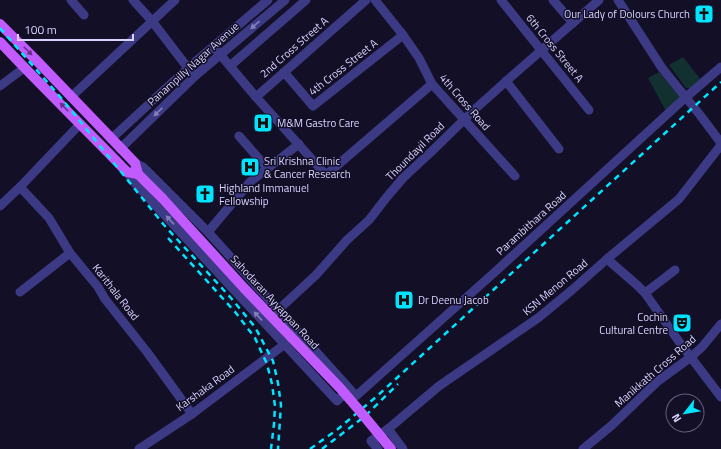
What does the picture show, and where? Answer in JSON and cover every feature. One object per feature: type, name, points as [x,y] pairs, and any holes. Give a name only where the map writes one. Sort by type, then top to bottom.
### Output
[{"type":"main road","points":[[0,24],[135,163]]},
{"type":"main road","points":[[0,42],[127,172],[138,174]]},
{"type":"main road","points":[[27,71],[39,63]]},
{"type":"main road","points":[[101,145],[120,149]]},
{"type":"main road","name":"Sahodaran Ayyappan Road","points":[[135,163],[138,174],[340,388],[391,449]]},
{"type":"street","points":[[71,0],[84,15]]},
{"type":"street","points":[[133,0],[152,21],[195,76]]},
{"type":"street","points":[[71,97],[175,0]]},
{"type":"street","name":"Panampilly Nagar Avenue","points":[[112,139],[188,68],[268,0]]},
{"type":"street","name":"Panampilly Nagar Avenue","points":[[120,149],[195,76],[285,0]]},
{"type":"street","points":[[230,66],[306,0]]},
{"type":"street","name":"2nd Cross Street A","points":[[256,97],[366,0]]},
{"type":"street","name":"4th Cross Road","points":[[375,0],[419,58],[432,84],[515,176]]},
{"type":"street","name":"6th Cross Street A","points":[[501,0],[589,110]]},
{"type":"street","points":[[553,0],[573,23]]},
{"type":"street","name":"Thoundayil Road","points":[[278,310],[316,275],[347,240],[369,220],[403,178],[464,119],[599,0]]},
{"type":"street","points":[[618,0],[662,68],[721,144]]},
{"type":"street","name":"4th Cross Street A","points":[[284,72],[313,106],[403,35]]},
{"type":"street","points":[[213,46],[256,97],[326,175],[432,84]]},
{"type":"street","name":"Parambithara Road","points":[[349,389],[356,396],[721,67]]},
{"type":"street","points":[[0,86],[27,71]]},
{"type":"street","points":[[506,82],[559,149]]},
{"type":"street","points":[[0,206],[80,124]]},
{"type":"street","points":[[239,136],[267,168]]},
{"type":"street","points":[[208,232],[250,182],[299,144]]},
{"type":"street","name":"KSN Menon Road","points":[[378,449],[371,441],[388,429],[439,386],[538,318],[679,199],[721,144]]},
{"type":"street","points":[[127,172],[337,401],[349,389],[208,232],[143,167],[135,163]]},
{"type":"street","name":"Karithala Road","points":[[20,187],[49,218],[70,253],[98,287],[105,299],[147,352],[192,414]]},
{"type":"street","points":[[20,292],[70,253]]},
{"type":"street","points":[[607,259],[645,293],[721,397]]},
{"type":"street","points":[[645,293],[675,270]]},
{"type":"street","name":"Manikkath Cross Road","points":[[583,449],[611,426],[658,381],[691,357],[702,347],[721,324]]},
{"type":"street","name":"Karshaka Road","points":[[139,449],[192,414],[285,344]]},
{"type":"street","points":[[388,429],[403,449]]},
{"type":"green space","points":[[683,57],[701,80],[692,88],[686,88],[669,65]]},
{"type":"green space","points":[[659,72],[681,98],[666,111],[648,78]]},
{"type":"railway","points":[[0,28],[62,99],[164,225],[231,298],[255,327],[273,361],[278,383],[281,405],[278,449]]},
{"type":"railway","points":[[310,449],[338,429],[376,397],[721,82]]},
{"type":"railway","points":[[168,238],[236,313],[255,338],[267,364],[272,384],[275,406],[271,449]]},
{"type":"railway","points":[[322,449],[364,417],[398,384]]},
{"type":"place","name":"Our Lady of Dolours Church","points":[[704,14]]},
{"type":"place","name":"M&M Gastro Care","points":[[263,123]]},
{"type":"place","name":"Sri Krishna Clinic & Cancer Research","points":[[250,167]]},
{"type":"place","name":"Highland Immanuel Fellowship","points":[[205,194]]},
{"type":"place","name":"Dr Deenu Jacob","points":[[404,300]]},
{"type":"place","name":"Cochin Cultural Centre","points":[[682,323]]}]
